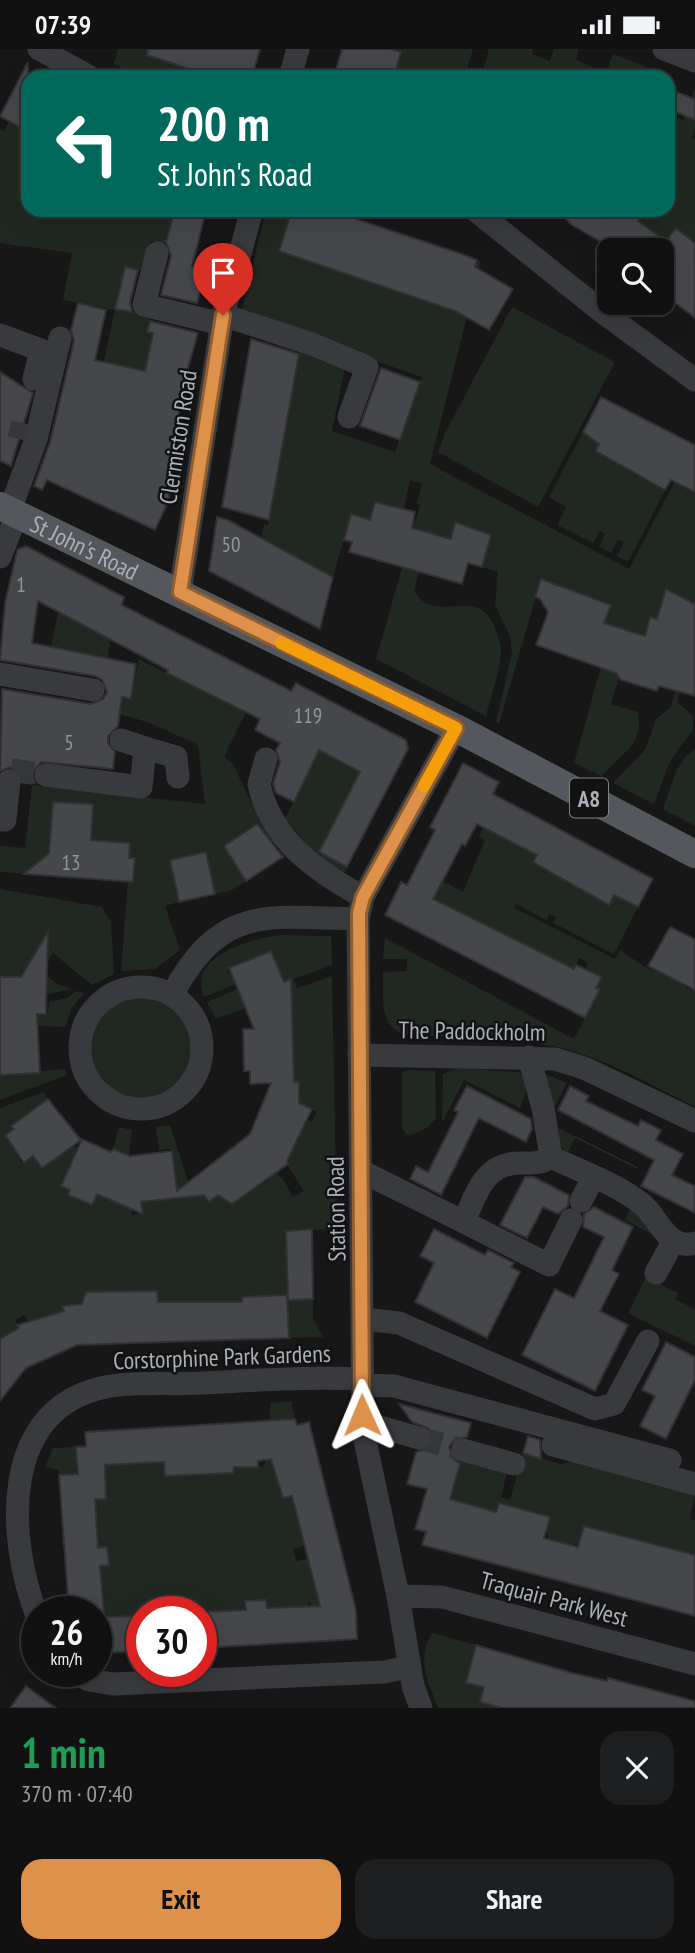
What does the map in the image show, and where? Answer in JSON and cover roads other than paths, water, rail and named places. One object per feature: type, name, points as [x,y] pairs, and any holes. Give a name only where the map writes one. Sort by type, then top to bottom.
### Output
[{"type":"main road","name":"St John's Road","points":[[9,510],[456,728],[695,854]]},
{"type":"street","points":[[38,49],[77,70]]},
{"type":"street","points":[[292,70],[298,49]]},
{"type":"street","points":[[664,49],[695,61]]},
{"type":"street","name":"Clermiston Road","points":[[180,592],[223,319],[250,217]]},
{"type":"street","points":[[484,217],[601,311],[695,380]]},
{"type":"street","points":[[157,253],[144,305],[223,319],[312,344],[367,367],[349,417]]},
{"type":"street","points":[[0,335],[41,350],[21,431],[0,557]]},
{"type":"street","points":[[9,510],[36,439],[60,338]]},
{"type":"street","points":[[0,674],[93,690]]},
{"type":"street","name":"Station Road","points":[[421,1708],[409,1667],[398,1596],[365,1451],[362,1422],[359,1055],[361,908],[456,728]]},
{"type":"street","points":[[121,740],[176,757],[177,777]]},
{"type":"street","points":[[46,775],[141,787],[145,748]]},
{"type":"street","points":[[266,759],[259,784],[286,840],[310,865],[361,908]]},
{"type":"street","points":[[0,820],[5,820],[9,781]]},
{"type":"street","points":[[172,995],[200,949],[237,925],[361,908]]},
{"type":"street","points":[[156,989],[172,995],[186,1006],[197,1020],[203,1056],[198,1073],[182,1094],[159,1108],[123,1108],[107,1100],[93,1088],[84,1073],[80,1039],[85,1023],[107,997],[122,990],[156,989]]},
{"type":"street","name":"The Paddockholm","points":[[359,1055],[529,1056],[578,1065],[695,1121]]},
{"type":"street","points":[[529,1056],[543,1108],[551,1157]]},
{"type":"street","points":[[551,1157],[643,1205],[661,1230],[684,1242],[656,1273]]},
{"type":"street","points":[[464,1222],[479,1188],[497,1167],[504,1163],[542,1162],[551,1157]]},
{"type":"street","points":[[361,1171],[548,1265],[593,1178]]},
{"type":"street","points":[[363,1319],[399,1323],[595,1409],[614,1404],[648,1341]]},
{"type":"street","name":"Corstorphine Park Gardens","points":[[30,1596],[8,1534],[15,1486],[24,1454],[47,1419],[75,1398],[103,1388],[289,1378],[394,1386],[670,1460]]},
{"type":"street","points":[[362,1422],[419,1438]]},
{"type":"street","points":[[553,1445],[695,1484]]},
{"type":"street","points":[[463,1450],[514,1464]]},
{"type":"street","name":"Traquair Park West","points":[[398,1596],[442,1597],[695,1664]]},
{"type":"street","points":[[112,1684],[384,1672],[409,1667]]},
{"type":"tunnel","points":[[19,439],[23,423]]},
{"type":"tunnel","points":[[11,770],[46,775]]},
{"type":"tunnel","points":[[419,1438],[463,1450]]}]
